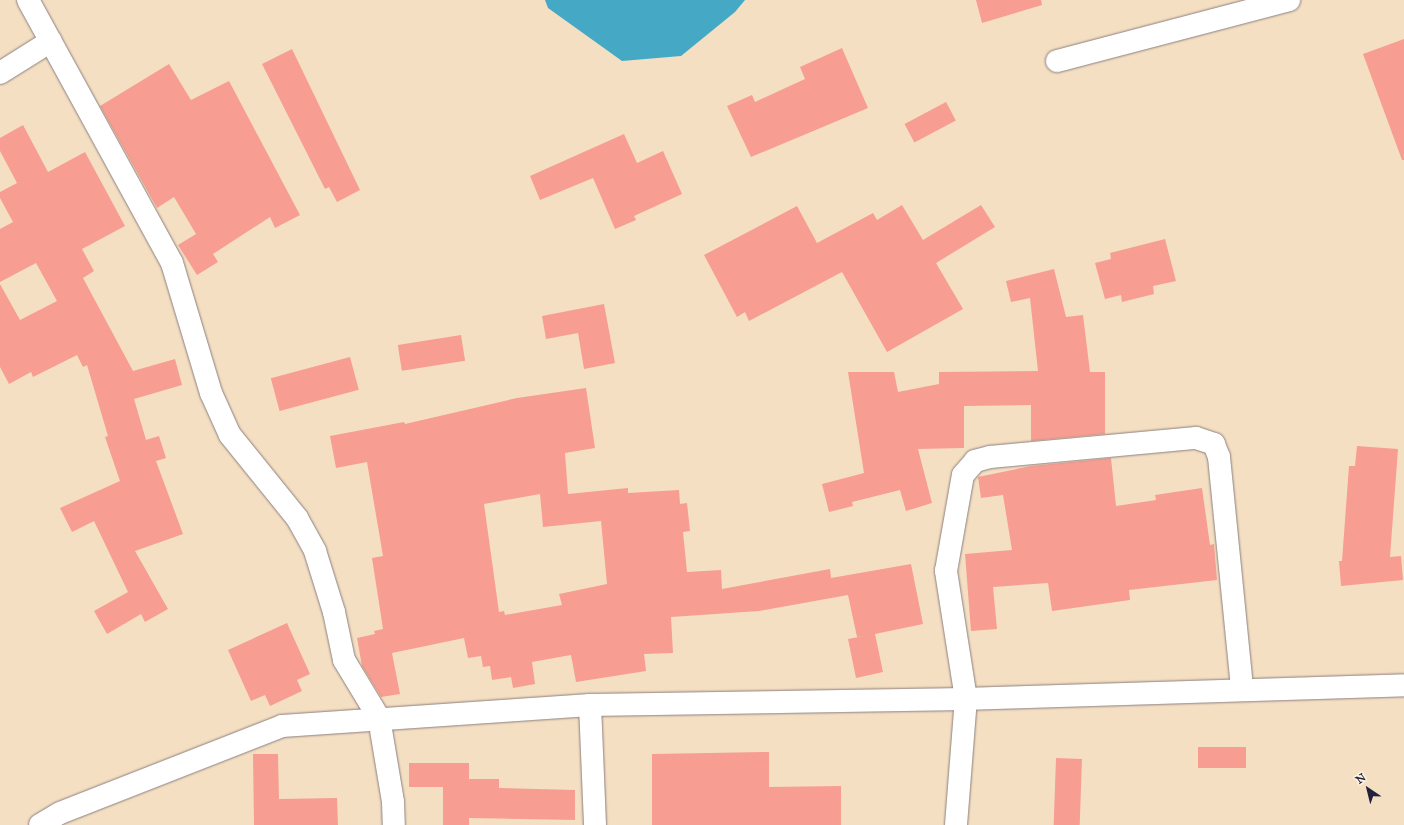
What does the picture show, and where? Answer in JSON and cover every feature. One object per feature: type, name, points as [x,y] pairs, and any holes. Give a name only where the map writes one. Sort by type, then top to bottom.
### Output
[{"type":"street","points":[[28,0],[172,263],[211,394],[230,435],[297,518],[315,551],[334,612],[344,660],[379,718],[393,802],[394,825]]},
{"type":"street","points":[[1057,61],[1289,0]]},
{"type":"street","points":[[0,73],[51,41]]},
{"type":"street","points":[[956,825],[966,699],[946,572],[963,475],[975,461],[990,457],[1196,438],[1214,444],[1219,457],[1242,689]]},
{"type":"street","points":[[40,825],[60,813],[282,726],[379,718],[590,705],[966,699],[1404,685]]},
{"type":"street","points":[[590,705],[595,825]]},
{"type":"water","points":[[545,0],[745,0],[735,12],[681,56],[622,61],[548,8]]},
{"type":"building","points":[[976,0],[1041,0],[1042,5],[982,23]]},
{"type":"building","points":[[1404,39],[1404,160],[1402,160],[1363,54]]},
{"type":"building","points":[[842,48],[868,108],[751,157],[727,106],[752,95],[755,102],[805,79],[800,67]]},
{"type":"building","points":[[292,49],[360,190],[337,202],[329,187],[325,189],[262,64]]},
{"type":"building","points":[[169,64],[191,100],[229,81],[300,215],[275,228],[270,217],[213,254],[218,262],[197,275],[178,245],[196,234],[174,197],[157,208],[100,106]]},
{"type":"building","points":[[946,102],[956,121],[914,143],[905,124]]},
{"type":"building","points":[[23,125],[48,172],[85,152],[125,226],[82,249],[94,271],[83,278],[133,371],[175,359],[182,385],[134,399],[146,440],[159,436],[166,458],[156,461],[183,534],[135,551],[168,609],[145,622],[141,614],[107,634],[94,611],[128,592],[94,521],[72,532],[60,508],[120,481],[105,437],[108,436],[87,365],[83,367],[77,355],[33,377],[31,372],[9,384],[0,367],[0,284],[20,320],[57,301],[36,263],[0,282],[0,229],[13,222],[0,198],[0,192],[17,183],[0,151],[0,138]]},
{"type":"building","points":[[624,134],[637,163],[663,151],[682,194],[634,216],[636,220],[615,229],[593,178],[540,200],[530,176]]},
{"type":"building","points":[[902,205],[923,240],[981,205],[995,227],[936,263],[963,309],[887,352],[842,272],[749,321],[745,312],[737,317],[704,255],[797,206],[817,243],[873,213],[877,220]]},
{"type":"building","points":[[1165,239],[1176,281],[1153,286],[1154,294],[1122,302],[1121,295],[1105,299],[1095,263],[1111,259],[1110,253]]},
{"type":"building","points":[[1054,269],[1066,317],[1083,315],[1090,372],[1105,372],[1105,434],[1031,441],[1031,405],[964,406],[964,448],[918,449],[932,503],[906,511],[900,490],[852,502],[853,506],[829,512],[822,484],[864,473],[848,372],[894,372],[898,392],[939,384],[939,372],[1038,371],[1030,298],[1011,302],[1006,281]]},
{"type":"building","points":[[604,304],[615,363],[584,369],[578,333],[546,339],[542,316]]},
{"type":"building","points":[[461,335],[465,361],[402,371],[398,345]]},
{"type":"building","points":[[350,357],[359,390],[280,411],[271,378]]},
{"type":"building","points":[[586,388],[595,448],[565,453],[568,494],[628,488],[628,493],[679,490],[680,504],[687,503],[690,531],[683,532],[687,572],[721,570],[722,589],[830,569],[831,578],[911,564],[923,624],[875,634],[883,672],[856,678],[848,639],[864,636],[857,637],[848,595],[759,611],[671,617],[673,653],[644,654],[646,671],[576,682],[571,655],[532,662],[535,684],[513,688],[511,677],[492,680],[490,666],[483,667],[481,656],[468,658],[464,638],[392,653],[400,694],[381,697],[362,666],[357,638],[375,634],[374,631],[383,629],[372,558],[383,556],[367,462],[336,468],[330,436],[404,422],[405,424],[517,398]],"holes":[[[540,494],[543,527],[601,521],[607,584],[559,594],[562,605],[505,615],[504,611],[499,612],[484,504]]]},
{"type":"building","points":[[1357,446],[1398,449],[1390,557],[1401,556],[1403,580],[1341,586],[1339,561],[1342,561],[1349,466],[1355,466]]},
{"type":"building","points":[[1111,458],[1116,506],[1156,500],[1155,495],[1202,488],[1210,545],[1214,544],[1217,580],[1129,590],[1130,600],[1052,611],[1048,583],[993,587],[997,629],[971,631],[965,554],[1012,550],[1003,495],[981,498],[978,477],[1031,466]]},
{"type":"building","points":[[287,623],[310,674],[297,680],[302,691],[270,706],[265,695],[251,701],[228,650]]},
{"type":"building","points":[[1198,747],[1246,747],[1246,768],[1198,768]]},
{"type":"building","points":[[769,752],[769,787],[841,786],[841,825],[652,825],[652,754]]},
{"type":"building","points":[[253,754],[278,754],[279,799],[337,798],[338,825],[254,825]]},
{"type":"building","points":[[1056,758],[1082,759],[1080,825],[1054,825]]},
{"type":"building","points":[[409,763],[469,763],[469,779],[499,779],[499,788],[575,790],[575,820],[469,818],[469,825],[443,825],[443,787],[409,787]]}]
